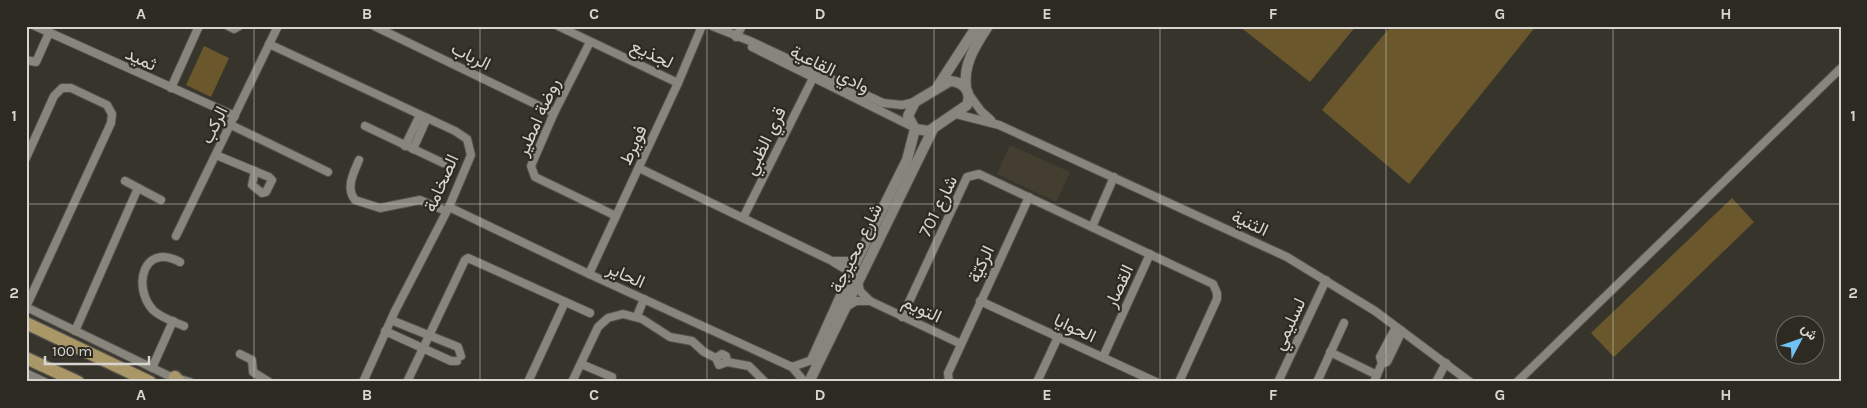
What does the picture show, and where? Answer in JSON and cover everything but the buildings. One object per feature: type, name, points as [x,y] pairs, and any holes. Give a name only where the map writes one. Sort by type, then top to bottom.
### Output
[{"type":"main road","points":[[26,324],[150,382]]},
{"type":"main road","points":[[26,358],[78,382]]},
{"type":"street","name":"ثميد","points":[[35,26],[235,116]]},
{"type":"street","points":[[171,88],[199,26]]},
{"type":"street","points":[[228,26],[234,29],[238,26]]},
{"type":"street","name":"الركب","points":[[176,236],[278,26]]},
{"type":"street","name":"الرباب","points":[[374,26],[554,113]]},
{"type":"street","name":"لجذيع","points":[[558,26],[678,83]]},
{"type":"street","name":"فويرط","points":[[589,274],[678,83],[702,26]]},
{"type":"street","name":"وادي القاعية","points":[[712,26],[750,41],[883,103],[896,105],[915,102]]},
{"type":"street","points":[[736,37],[742,26]]},
{"type":"street","points":[[935,90],[977,26]]},
{"type":"street","points":[[913,128],[924,132],[933,129],[967,105],[965,77],[968,60],[988,26]]},
{"type":"street","points":[[26,60],[36,62],[50,33]]},
{"type":"street","name":"وادي القاعية","points":[[736,37],[744,44],[913,128]]},
{"type":"street","name":"روضة امطير","points":[[590,42],[554,113],[531,166],[535,177],[616,216]]},
{"type":"street","name":"الصخامة","points":[[269,44],[463,135],[471,149],[471,155],[447,209],[385,332],[363,382]]},
{"type":"street","points":[[1517,382],[1841,68]]},
{"type":"street","name":"قري الظبي","points":[[743,218],[813,78]]},
{"type":"street","points":[[915,102],[950,81],[962,84],[967,91]]},
{"type":"street","points":[[26,158],[54,96],[62,88],[71,88],[107,105],[112,114],[112,123],[26,307],[177,380],[190,382]]},
{"type":"street","name":"الثنية","points":[[967,91],[981,111],[999,125]]},
{"type":"street","name":"شارع محيرجة","points":[[804,381],[845,308],[858,258],[907,160],[913,128],[908,116],[911,106],[915,102]]},
{"type":"street","name":"الثنية","points":[[956,114],[999,125],[1267,246],[1326,280],[1399,329],[1470,382]]},
{"type":"street","points":[[409,147],[423,117]]},
{"type":"street","points":[[231,125],[328,172]]},
{"type":"street","points":[[365,126],[443,163]]},
{"type":"street","name":"شارع محيرجة","points":[[804,381],[812,360],[933,129]]},
{"type":"street","points":[[216,155],[255,171]]},
{"type":"street","name":"الحاير","points":[[359,160],[350,183],[351,193],[355,200],[380,208],[420,200],[447,209],[792,366],[804,381]]},
{"type":"street","points":[[639,168],[832,261],[845,269],[854,279],[862,294],[870,301]]},
{"type":"street","name":"شارع 701","points":[[902,316],[967,177],[981,174],[1208,281],[1215,287],[1217,300],[1179,382]]},
{"type":"street","points":[[1092,226],[1114,177]]},
{"type":"street","points":[[125,181],[161,200]]},
{"type":"street","points":[[75,330],[138,188]]},
{"type":"street","name":"الركيّة","points":[[949,382],[948,373],[1029,197]]},
{"type":"street","name":"القصار","points":[[1102,357],[1150,254]]},
{"type":"street","points":[[180,262],[166,256],[155,258],[146,266],[142,276],[151,307],[160,315],[184,326]]},
{"type":"street","points":[[406,382],[465,260],[468,258],[590,314]]},
{"type":"street","points":[[832,261],[852,261],[858,258]]},
{"type":"street","name":"لسليمي","points":[[1278,382],[1326,280]]},
{"type":"street","points":[[637,316],[644,299]]},
{"type":"street","points":[[845,308],[856,301],[870,301]]},
{"type":"street","name":"التويم","points":[[870,301],[961,344]]},
{"type":"street","name":"الحوايا","points":[[980,301],[1156,382]]},
{"type":"street","points":[[528,382],[565,302]]},
{"type":"street","points":[[572,382],[596,332],[604,320],[617,314],[637,316],[670,336],[692,341],[704,352],[716,358],[719,365],[726,362],[749,366],[765,382]]},
{"type":"street","points":[[385,332],[451,362],[459,359],[458,347],[391,320]]},
{"type":"street","points":[[152,368],[173,321]]},
{"type":"street","points":[[1316,382],[1344,323]]},
{"type":"street","points":[[1330,352],[1375,378],[1382,363],[1380,357],[1399,329]]},
{"type":"street","points":[[1036,382],[1058,337]]},
{"type":"street","points":[[240,354],[252,360],[253,372],[268,382]]},
{"type":"street","points":[[792,366],[812,360]]},
{"type":"street","points":[[1436,382],[1446,363]]},
{"type":"street","points":[[581,364],[612,376]]},
{"type":"street","points":[[26,373],[45,382]]},
{"type":"shaded area","points":[[1239,26],[1356,26],[1310,82]]},
{"type":"shaded area","points":[[1391,26],[1536,26],[1409,184],[1322,110]]},
{"type":"shaded area","points":[[204,46],[229,58],[211,97],[186,85]]},
{"type":"shaded area","points":[[1010,145],[1070,172],[1056,202],[997,174]]},
{"type":"shaded area","points":[[1732,198],[1754,222],[1614,357],[1591,333]]}]
